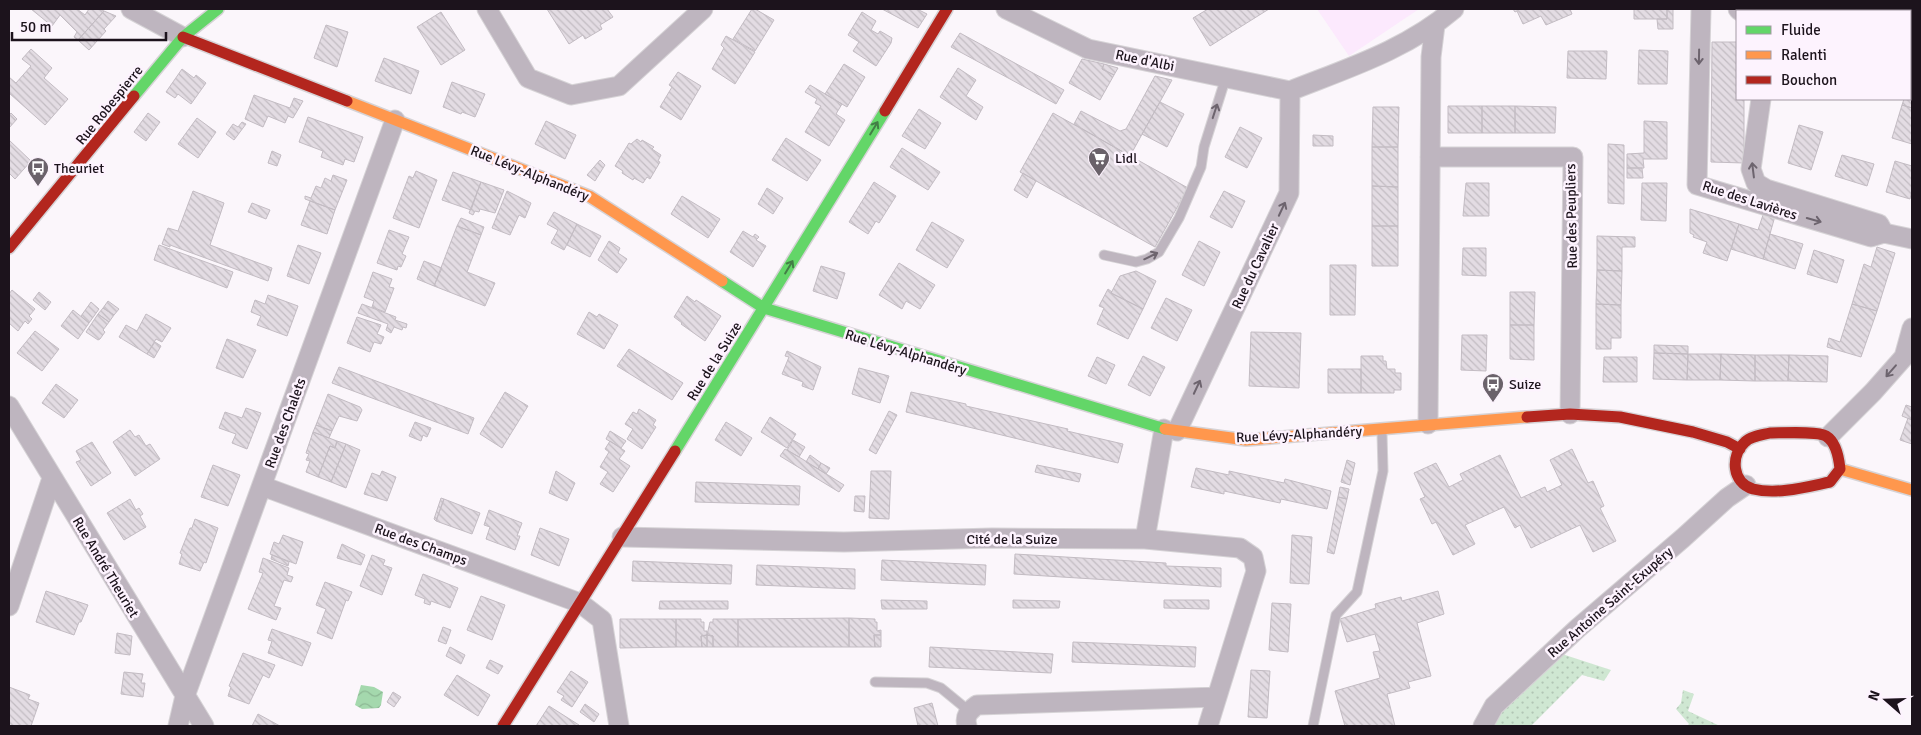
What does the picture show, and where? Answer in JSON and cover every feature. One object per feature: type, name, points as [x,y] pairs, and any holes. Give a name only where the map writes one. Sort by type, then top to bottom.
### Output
[{"type":"street","name":"Rue Lévy-Alphandéry","points":[[131,9],[184,37],[589,196],[764,308],[1170,430],[1246,440],[1570,414],[1620,417],[1694,432],[1726,442],[1740,449]]},
{"type":"street","name":"Rue Robespierre","points":[[9,248],[184,37],[218,9]]},
{"type":"street","points":[[487,9],[528,78],[571,95],[620,86],[703,9]]},
{"type":"street","name":"Rue de la Suize","points":[[503,726],[764,308],[947,9]]},
{"type":"street","points":[[1290,91],[1395,49],[1435,25],[1454,9]]},
{"type":"street","name":"Rue des Lavières","points":[[1701,9],[1697,186],[1872,237],[1884,233],[1912,239]]},
{"type":"street","name":"Rue d'Albi","points":[[1018,11],[1088,49],[1290,91]]},
{"type":"street","points":[[1428,424],[1430,157],[1432,57],[1435,25]]},
{"type":"street","name":"Rue du Cavalier","points":[[1145,539],[1170,430],[1289,194],[1290,91]]},
{"type":"street","points":[[1761,100],[1751,169],[1756,183],[1766,189],[1879,224],[1884,233]]},
{"type":"street","name":"Rue des Chalets","points":[[178,726],[184,696],[395,120]]},
{"type":"street","name":"Rue des Peupliers","points":[[1430,157],[1573,157],[1570,414]]},
{"type":"street","points":[[1828,437],[1873,392],[1904,357],[1912,328]]},
{"type":"street","name":"Rue André Theuriet","points":[[9,406],[204,726]]},
{"type":"street","points":[[1770,433],[1820,434],[1828,437],[1839,456],[1840,470],[1830,482],[1792,490],[1760,489],[1746,485],[1736,473],[1735,457],[1745,441],[1770,433]]},
{"type":"street","points":[[1840,470],[1912,490]]},
{"type":"street","points":[[9,606],[52,478]]},
{"type":"street","name":"Rue Antoine Saint-Exupéry","points":[[1483,726],[1494,706],[1578,628],[1727,498],[1746,485]]},
{"type":"street","name":"Rue des Champs","points":[[262,486],[580,603]]},
{"type":"street","name":"Cité de la Suize","points":[[622,537],[844,542],[992,538],[1145,539],[1240,548],[1253,557],[1256,571],[1208,726]]},
{"type":"street","points":[[580,603],[602,620],[618,726]]},
{"type":"street","points":[[968,719],[977,705],[1217,697]]},
{"type":"lane","points":[[1104,255],[1136,262],[1147,259],[1159,252],[1179,218],[1201,167],[1204,147],[1226,77]]},
{"type":"lane","points":[[1313,726],[1336,614],[1357,592],[1383,471],[1382,430]]},
{"type":"lane","points":[[875,682],[927,683],[941,688],[968,719]]},
{"type":"shaded area","points":[[1317,9],[1419,9],[1349,56]]},
{"type":"shaded area","points":[[1562,654],[1611,670],[1604,681],[1582,675],[1531,726],[1492,726],[1508,702]]},
{"type":"shaded area","points":[[1683,690],[1694,694],[1688,711],[1720,726],[1687,726],[1689,724],[1676,709],[1681,703]]},
{"type":"water","points":[[361,685],[374,687],[383,692],[379,708],[362,709],[355,705]]},
{"type":"building","points":[[31,9],[77,9],[85,15],[89,9],[104,11],[78,40],[74,37],[77,32],[60,15],[52,26]]},
{"type":"building","points":[[547,9],[607,9],[613,17],[600,25],[602,29],[585,39],[583,35],[569,44]]},
{"type":"building","points":[[752,9],[774,20],[755,51],[733,39]]},
{"type":"building","points":[[882,9],[917,9],[927,14],[918,28]]},
{"type":"building","points":[[1208,9],[1269,9],[1210,46],[1193,18]]},
{"type":"building","points":[[1513,9],[1570,9],[1572,14],[1546,25],[1541,16],[1523,24],[1517,11],[1515,12]]},
{"type":"building","points":[[1634,9],[1667,9],[1667,19],[1634,19]]},
{"type":"building","points":[[1667,9],[1673,9],[1673,29],[1658,29],[1657,19],[1667,19]]},
{"type":"building","points":[[104,11],[116,16],[89,50],[78,40]]},
{"type":"building","points":[[441,12],[465,50],[441,65],[417,27]]},
{"type":"building","points":[[862,12],[876,21],[871,30],[878,34],[880,31],[892,38],[891,43],[876,66],[853,51],[859,42],[848,35]]},
{"type":"building","points":[[326,25],[348,32],[337,67],[314,58]]},
{"type":"building","points":[[960,33],[1064,90],[1056,104],[951,47]]},
{"type":"building","points":[[726,36],[755,52],[735,84],[712,69],[724,48],[721,45]]},
{"type":"building","points":[[1712,42],[1736,42],[1736,100],[1744,100],[1744,163],[1711,162]]},
{"type":"building","points":[[31,49],[52,68],[44,78],[68,99],[45,125],[9,93],[9,77],[16,83],[31,66],[22,59]]},
{"type":"building","points":[[1639,50],[1668,51],[1667,84],[1638,84]]},
{"type":"building","points":[[1568,51],[1607,51],[1606,79],[1567,78]]},
{"type":"building","points":[[384,58],[419,71],[411,94],[375,81]]},
{"type":"building","points":[[1082,59],[1104,64],[1102,69],[1114,75],[1100,100],[1069,83]]},
{"type":"building","points":[[844,64],[865,77],[847,107],[825,94]]},
{"type":"building","points":[[1104,64],[1118,68],[1114,75],[1102,69]]},
{"type":"building","points":[[958,68],[976,80],[966,96],[983,107],[976,120],[940,97]]},
{"type":"building","points":[[182,69],[194,78],[196,75],[206,83],[191,104],[178,94],[175,98],[166,92]]},
{"type":"building","points":[[678,72],[701,86],[681,120],[660,107],[672,87],[669,85]]},
{"type":"building","points":[[1912,73],[1912,108],[1902,105],[1904,100],[1911,100]]},
{"type":"building","points":[[1155,76],[1172,80],[1130,156],[1074,124],[1081,111],[1120,131],[1126,129]]},
{"type":"building","points":[[452,82],[485,94],[475,117],[443,107]]},
{"type":"building","points":[[810,85],[842,104],[836,114],[845,120],[829,146],[805,132],[821,106],[815,103],[817,99],[805,92]]},
{"type":"building","points":[[254,95],[290,108],[294,98],[303,101],[293,118],[288,116],[285,123],[268,116],[263,127],[245,119]]},
{"type":"building","points":[[1160,102],[1184,114],[1167,147],[1142,134]]},
{"type":"building","points":[[1902,105],[1912,108],[1912,144],[1892,138]]},
{"type":"building","points":[[1448,106],[1482,106],[1482,133],[1448,133]]},
{"type":"building","points":[[1482,106],[1515,106],[1515,133],[1482,133]]},
{"type":"building","points":[[1515,106],[1556,107],[1555,133],[1515,133]]},
{"type":"building","points":[[1373,107],[1399,107],[1398,147],[1372,147]]},
{"type":"building","points":[[919,109],[941,123],[925,149],[902,136]]},
{"type":"building","points":[[11,113],[17,119],[9,128],[9,115]]},
{"type":"building","points":[[148,113],[160,122],[146,141],[134,132]]},
{"type":"building","name":"Lidl","points":[[1053,113],[1188,188],[1155,247],[1020,172]]},
{"type":"building","points":[[308,117],[363,137],[354,162],[345,159],[343,165],[321,157],[323,151],[299,142]]},
{"type":"building","points":[[197,118],[216,132],[198,158],[178,144]]},
{"type":"building","points":[[546,121],[576,135],[565,159],[535,144]]},
{"type":"building","points":[[1644,121],[1667,122],[1667,159],[1643,159],[1644,168],[1627,168],[1627,154],[1644,153]]},
{"type":"building","points":[[242,122],[246,124],[234,140],[226,134],[233,124],[238,127]]},
{"type":"building","points":[[1799,125],[1823,132],[1811,170],[1788,163]]},
{"type":"building","points":[[1240,127],[1262,138],[1247,168],[1225,157]]},
{"type":"building","points":[[1313,135],[1333,136],[1333,146],[1313,146]]},
{"type":"building","points":[[786,138],[821,160],[807,181],[772,160]]},
{"type":"building","points":[[637,139],[654,147],[652,149],[661,155],[658,161],[660,162],[650,179],[647,177],[643,183],[634,178],[633,180],[615,166],[629,143],[631,144]]},
{"type":"building","points":[[9,140],[31,161],[15,179],[9,173]]},
{"type":"building","points":[[1608,144],[1624,145],[1624,204],[1608,203]]},
{"type":"building","points":[[1372,147],[1398,147],[1398,187],[1372,186]]},
{"type":"building","points":[[902,148],[940,172],[928,190],[890,167]]},
{"type":"building","points":[[272,151],[281,155],[277,166],[268,163]]},
{"type":"building","points":[[1842,155],[1874,164],[1867,186],[1835,176]]},
{"type":"building","points":[[600,160],[605,165],[595,181],[587,175]]},
{"type":"building","points":[[1895,161],[1912,166],[1910,199],[1886,192]]},
{"type":"building","points":[[1627,168],[1642,168],[1643,178],[1627,178]]},
{"type":"building","points":[[416,171],[437,180],[419,228],[393,218],[409,176],[413,178]]},
{"type":"building","points":[[453,172],[481,182],[471,210],[442,200]]},
{"type":"building","points":[[1023,173],[1036,181],[1027,198],[1014,190]]},
{"type":"building","points":[[333,175],[347,180],[335,210],[305,199],[305,196],[311,198],[316,186],[321,188],[325,178],[331,181]]},
{"type":"building","points":[[481,182],[504,190],[495,213],[480,209],[479,212],[475,211],[473,215],[469,213]]},
{"type":"building","points":[[874,182],[896,196],[879,223],[876,221],[868,234],[849,222]]},
{"type":"building","points":[[1466,183],[1489,183],[1489,216],[1463,216]]},
{"type":"building","points":[[1642,183],[1667,183],[1666,221],[1641,220]]},
{"type":"building","points":[[1372,186],[1398,187],[1398,226],[1372,226]]},
{"type":"building","points":[[767,188],[783,198],[773,214],[758,204]]},
{"type":"building","points":[[193,191],[224,203],[210,245],[272,268],[268,281],[170,245],[170,247],[162,244],[168,228],[178,231]]},
{"type":"building","points":[[507,191],[531,203],[525,218],[519,215],[510,235],[492,228]]},
{"type":"building","points":[[1224,191],[1245,201],[1232,228],[1210,217]]},
{"type":"building","points":[[682,196],[720,219],[708,238],[671,214]]},
{"type":"building","points":[[310,201],[335,210],[327,234],[301,225]]},
{"type":"building","points":[[252,203],[270,210],[266,219],[248,212]]},
{"type":"building","points":[[1690,209],[1739,224],[1727,261],[1703,253],[1707,242],[1693,237],[1694,235],[1690,233]]},
{"type":"building","points":[[554,212],[577,224],[564,250],[551,243],[558,230],[547,224]]},
{"type":"building","points":[[1764,212],[1775,216],[1763,259],[1731,249],[1739,224],[1758,230]]},
{"type":"building","points":[[461,218],[484,227],[481,235],[457,226]]},
{"type":"building","points":[[932,222],[964,240],[947,268],[916,250]]},
{"type":"building","points":[[577,224],[601,236],[590,257],[567,245]]},
{"type":"building","points":[[457,226],[481,235],[467,272],[495,283],[485,306],[434,286]]},
{"type":"building","points":[[1372,226],[1398,226],[1398,266],[1372,266]]},
{"type":"building","points":[[389,230],[409,237],[402,254],[406,256],[401,267],[398,266],[397,270],[377,263]]},
{"type":"building","points":[[743,231],[753,237],[755,234],[759,237],[756,240],[766,246],[753,267],[730,252]]},
{"type":"building","points":[[1770,234],[1803,244],[1795,269],[1763,259]]},
{"type":"building","points":[[1597,236],[1635,237],[1635,247],[1622,247],[1622,271],[1597,270]]},
{"type":"building","points":[[609,241],[620,248],[618,253],[627,259],[617,273],[598,260]]},
{"type":"building","points":[[1199,241],[1220,252],[1204,286],[1182,275]]},
{"type":"building","points":[[159,245],[233,272],[227,288],[154,260]]},
{"type":"building","points":[[298,245],[321,253],[309,284],[287,276]]},
{"type":"building","points":[[1877,247],[1895,253],[1877,311],[1852,304],[1864,264],[1871,267]]},
{"type":"building","points":[[1463,248],[1486,248],[1486,276],[1462,275]]},
{"type":"building","points":[[1814,250],[1844,260],[1837,283],[1807,274]]},
{"type":"building","points":[[424,261],[442,268],[434,286],[417,279]]},
{"type":"building","points":[[899,263],[935,285],[920,309],[906,301],[902,309],[879,295]]},
{"type":"building","points":[[1330,265],[1356,265],[1355,315],[1330,315]]},
{"type":"building","points":[[821,266],[845,273],[837,299],[813,291]]},
{"type":"building","points":[[1597,270],[1622,271],[1621,305],[1596,304]]},
{"type":"building","points":[[1136,271],[1156,281],[1143,309],[1111,293],[1120,276]]},
{"type":"building","points":[[373,272],[392,279],[389,287],[394,288],[385,312],[372,307],[374,301],[364,297]]},
{"type":"building","points":[[1108,289],[1111,293],[1143,309],[1128,339],[1097,324],[1104,308],[1099,306]]},
{"type":"building","points":[[12,290],[35,309],[29,316],[32,319],[28,324],[25,321],[18,331],[9,323],[9,294]]},
{"type":"building","points":[[39,292],[51,302],[45,310],[33,300]]},
{"type":"building","points":[[1510,292],[1535,292],[1534,325],[1510,325]]},
{"type":"building","points":[[268,295],[298,306],[287,336],[257,325],[261,316],[251,312],[255,300],[265,304]]},
{"type":"building","points":[[687,296],[721,316],[705,341],[674,317]]},
{"type":"building","points":[[1166,298],[1192,310],[1177,341],[1151,328]]},
{"type":"building","points":[[108,301],[119,309],[114,315],[103,308]]},
{"type":"building","points":[[91,302],[99,309],[89,323],[81,316]]},
{"type":"building","points":[[362,304],[396,317],[395,320],[407,324],[406,328],[403,327],[402,330],[394,327],[391,333],[386,330],[388,324],[358,313]]},
{"type":"building","points":[[1596,304],[1621,305],[1621,338],[1611,338],[1611,349],[1596,349]]},
{"type":"building","points":[[1852,304],[1877,311],[1861,357],[1827,347],[1829,338],[1840,342]]},
{"type":"building","points":[[103,308],[114,315],[109,322],[98,314]]},
{"type":"building","points":[[73,310],[89,323],[78,339],[61,326]]},
{"type":"building","points":[[589,312],[597,317],[599,314],[618,325],[604,349],[577,334]]},
{"type":"building","points":[[98,314],[109,322],[103,330],[105,332],[98,340],[86,332]]},
{"type":"building","points":[[146,314],[171,328],[162,342],[156,339],[147,354],[119,337],[126,325],[137,331]]},
{"type":"building","points":[[357,317],[381,325],[377,334],[384,337],[381,344],[374,342],[370,352],[347,343]]},
{"type":"building","points":[[1510,325],[1534,325],[1534,360],[1510,359]]},
{"type":"building","points":[[35,331],[59,349],[42,371],[17,353]]},
{"type":"building","points":[[1251,332],[1301,333],[1299,388],[1249,386]]},
{"type":"building","points":[[1462,335],[1487,335],[1486,371],[1461,370]]},
{"type":"building","points":[[227,339],[256,350],[243,378],[216,368]]},
{"type":"building","points":[[155,342],[161,346],[154,358],[147,354]]},
{"type":"building","points":[[1654,345],[1688,346],[1688,354],[1654,353]]},
{"type":"building","points":[[629,349],[683,383],[672,400],[617,366]]},
{"type":"building","points":[[787,351],[821,367],[813,390],[802,386],[803,382],[782,374],[789,357],[785,356]]},
{"type":"building","points":[[1654,353],[1688,354],[1687,380],[1653,379]]},
{"type":"building","points":[[1688,354],[1721,354],[1720,380],[1687,380]]},
{"type":"building","points":[[1721,354],[1755,355],[1755,381],[1720,380]]},
{"type":"building","points":[[1755,355],[1789,355],[1788,381],[1755,381]]},
{"type":"building","points":[[1789,355],[1828,356],[1827,382],[1788,381]]},
{"type":"building","points":[[1143,356],[1165,367],[1150,396],[1128,385]]},
{"type":"building","points":[[1361,356],[1383,356],[1387,369],[1395,369],[1395,373],[1401,373],[1401,390],[1394,390],[1394,393],[1361,393]]},
{"type":"building","points":[[1097,357],[1115,365],[1106,384],[1088,376]]},
{"type":"building","points":[[1604,357],[1637,357],[1637,382],[1603,382]]},
{"type":"building","points":[[339,367],[474,418],[468,434],[332,383]]},
{"type":"building","points":[[859,368],[889,376],[880,403],[852,394]]},
{"type":"building","points":[[1328,369],[1361,369],[1361,393],[1328,393]]},
{"type":"building","points":[[56,384],[78,400],[64,418],[42,403]]},
{"type":"building","points":[[505,392],[528,406],[502,448],[480,434]]},
{"type":"building","points":[[911,392],[1123,444],[1118,463],[906,412]]},
{"type":"building","points":[[328,394],[360,407],[362,410],[357,421],[339,416],[332,431],[316,425]]},
{"type":"building","points":[[1906,405],[1912,407],[1912,420],[1902,416]]},
{"type":"building","points":[[246,408],[261,413],[247,449],[232,443],[236,434],[219,428],[225,412],[242,418]]},
{"type":"building","points":[[639,409],[656,420],[653,425],[656,427],[642,449],[627,439],[633,429],[625,424],[633,412],[637,414]]},
{"type":"building","points":[[889,411],[897,415],[876,454],[869,450]]},
{"type":"building","points":[[770,417],[796,434],[787,448],[761,432]]},
{"type":"building","points":[[1908,418],[1912,420],[1912,444],[1900,440]]},
{"type":"building","points":[[415,422],[431,428],[427,437],[423,435],[421,441],[409,436]]},
{"type":"building","points":[[726,422],[752,438],[741,456],[715,440]]},
{"type":"building","points":[[316,425],[332,431],[329,438],[313,432]]},
{"type":"building","points":[[130,430],[135,437],[139,435],[146,446],[150,444],[160,459],[135,476],[113,442]]},
{"type":"building","points":[[610,431],[626,441],[621,448],[606,439]]},
{"type":"building","points":[[313,432],[337,441],[335,448],[330,446],[318,477],[306,472],[310,461],[306,460],[309,454],[306,453]]},
{"type":"building","points":[[793,440],[805,447],[799,457],[787,450]]},
{"type":"building","points":[[337,441],[346,444],[331,482],[318,477],[330,446],[335,448]]},
{"type":"building","points":[[610,441],[625,451],[619,459],[630,466],[613,492],[600,484],[608,472],[600,467],[609,452],[605,449]]},
{"type":"building","points":[[92,442],[111,473],[91,486],[76,462],[81,460],[76,451]]},
{"type":"building","points":[[346,444],[360,450],[346,488],[331,482]]},
{"type":"building","points":[[785,449],[844,485],[839,492],[780,456]]},
{"type":"building","points":[[1572,449],[1588,483],[1593,481],[1604,506],[1600,508],[1616,541],[1593,552],[1580,525],[1531,548],[1520,525],[1515,528],[1504,507],[1465,525],[1475,544],[1453,555],[1436,522],[1432,524],[1420,499],[1425,497],[1414,473],[1436,463],[1449,487],[1463,480],[1460,474],[1500,455],[1521,498],[1545,487],[1547,492],[1562,485],[1550,460]]},
{"type":"building","points":[[810,455],[821,463],[818,469],[806,462]]},
{"type":"building","points":[[1347,460],[1355,463],[1350,485],[1341,482]]},
{"type":"building","points":[[821,463],[830,468],[826,474],[818,469]]},
{"type":"building","points":[[213,465],[240,475],[228,506],[201,497]]},
{"type":"building","points":[[1037,465],[1081,474],[1079,482],[1035,472]]},
{"type":"building","points":[[1196,468],[1229,475],[1229,471],[1284,483],[1285,479],[1331,491],[1327,509],[1281,499],[1280,503],[1224,491],[1224,494],[1191,487]]},
{"type":"building","points":[[382,471],[396,477],[387,501],[364,494],[372,473],[380,476]]},
{"type":"building","points":[[556,471],[575,483],[567,501],[549,493]]},
{"type":"building","points":[[871,471],[891,471],[889,519],[869,518]]},
{"type":"building","points":[[696,482],[800,486],[799,505],[695,502]]},
{"type":"building","points":[[1340,487],[1349,489],[1347,499],[1338,497]]},
{"type":"building","points":[[855,496],[865,496],[864,512],[854,511]]},
{"type":"building","points":[[1338,497],[1347,499],[1334,554],[1327,552]]},
{"type":"building","points":[[441,498],[444,499],[436,521],[434,519]]},
{"type":"building","points":[[130,499],[136,510],[139,508],[143,514],[140,516],[146,527],[124,540],[107,513]]},
{"type":"building","points":[[444,499],[480,513],[472,534],[436,521]]},
{"type":"building","points":[[489,510],[522,523],[517,536],[520,536],[515,550],[486,539],[490,527],[484,525]]},
{"type":"building","points":[[195,519],[218,528],[206,563],[204,562],[200,571],[179,564],[182,554],[180,553]]},
{"type":"building","points":[[540,528],[569,539],[559,566],[531,555]]},
{"type":"building","points":[[283,535],[303,542],[296,564],[270,554],[274,542],[279,544]]},
{"type":"building","points":[[1292,535],[1312,537],[1309,584],[1290,583]]},
{"type":"building","points":[[342,544],[365,555],[361,565],[337,558]]},
{"type":"building","points":[[1015,554],[1166,563],[1166,566],[1221,568],[1221,587],[1014,574]]},
{"type":"building","points":[[272,555],[289,562],[288,566],[271,559]]},
{"type":"building","points":[[372,555],[385,560],[383,565],[392,568],[382,595],[360,586]]},
{"type":"building","points":[[263,558],[289,568],[287,575],[293,577],[291,582],[284,580],[274,606],[281,608],[276,620],[248,609],[263,573],[259,572]]},
{"type":"building","points":[[882,560],[986,565],[985,585],[881,580]]},
{"type":"building","points":[[633,561],[732,565],[731,584],[632,581]]},
{"type":"building","points":[[757,565],[855,569],[855,589],[756,585]]},
{"type":"building","points":[[423,574],[458,588],[450,608],[431,601],[430,605],[424,603],[425,599],[415,595]]},
{"type":"building","points":[[325,582],[352,592],[348,601],[346,600],[332,639],[317,633],[326,609],[316,605]]},
{"type":"building","points":[[46,591],[88,605],[74,635],[36,622]]},
{"type":"building","points":[[1438,591],[1444,614],[1417,623],[1431,676],[1408,682],[1410,688],[1387,694],[1395,726],[1345,726],[1335,691],[1380,678],[1373,652],[1380,651],[1375,634],[1347,642],[1340,619],[1376,608],[1375,604],[1401,597],[1402,601]]},
{"type":"building","points":[[481,596],[505,605],[492,640],[467,630]]},
{"type":"building","points":[[881,600],[927,601],[927,609],[882,609]]},
{"type":"building","points":[[1013,600],[1060,601],[1059,608],[1013,608]]},
{"type":"building","points":[[1164,600],[1209,600],[1209,609],[1164,608]]},
{"type":"building","points":[[660,601],[728,601],[728,609],[659,609]]},
{"type":"building","points":[[1272,603],[1291,604],[1288,652],[1269,650]]},
{"type":"building","points":[[849,618],[849,647],[738,647],[738,619]]},
{"type":"building","points":[[849,618],[875,619],[877,631],[881,630],[881,635],[874,635],[875,647],[849,647]]},
{"type":"building","points":[[620,619],[676,619],[676,647],[620,648]]},
{"type":"building","points":[[676,619],[701,619],[701,622],[704,622],[704,631],[707,631],[707,635],[701,636],[702,647],[676,647]]},
{"type":"building","points":[[713,619],[738,619],[738,647],[713,647],[713,636],[707,635],[710,622],[713,622]]},
{"type":"building","points":[[443,627],[451,630],[446,644],[438,641]]},
{"type":"building","points":[[272,629],[311,643],[302,666],[268,653],[272,641],[268,640]]},
{"type":"building","points":[[117,633],[132,636],[130,655],[115,653]]},
{"type":"building","points":[[707,635],[713,636],[713,647],[707,647]]},
{"type":"building","points":[[707,635],[707,647],[702,647],[701,636]]},
{"type":"building","points":[[874,635],[881,635],[881,647],[875,647]]},
{"type":"building","points":[[1073,642],[1196,647],[1195,667],[1072,662]]},
{"type":"building","points":[[450,647],[465,655],[461,664],[446,656]]},
{"type":"building","points":[[930,647],[1053,654],[1051,673],[929,667]]},
{"type":"building","points":[[243,653],[275,665],[269,678],[263,675],[249,704],[228,696],[231,687],[229,686]]},
{"type":"building","points":[[490,660],[503,666],[498,674],[486,668]]},
{"type":"building","points":[[1251,670],[1270,671],[1267,718],[1248,717]]},
{"type":"building","points":[[571,671],[588,682],[572,707],[561,700],[564,696],[557,692]]},
{"type":"building","points":[[124,672],[143,674],[141,683],[145,683],[143,697],[121,694]]},
{"type":"building","points":[[457,675],[490,695],[478,716],[444,695]]},
{"type":"building","points":[[9,687],[30,695],[28,699],[39,703],[31,726],[9,726]]},
{"type":"building","points":[[393,692],[401,697],[394,707],[387,702]]},
{"type":"building","points":[[932,703],[938,726],[918,726],[914,708]]},
{"type":"building","points":[[585,704],[599,714],[594,722],[580,712]]},
{"type":"building","points":[[549,706],[579,725],[536,726]]},
{"type":"building","points":[[258,714],[280,726],[252,726]]},
{"type":"traffic: fast","points":[[134,96],[183,37],[218,9]]},
{"type":"traffic: fast","points":[[675,451],[885,111]]},
{"type":"traffic: fast","points":[[722,281],[764,308],[1165,429]]},
{"type":"traffic: slow","points":[[347,101],[589,196],[722,281]]},
{"type":"traffic: slow","points":[[1165,429],[1246,440],[1527,417]]},
{"type":"traffic: slow","points":[[1840,469],[1912,490]]},
{"type":"traffic: jam","points":[[885,111],[947,9]]},
{"type":"traffic: jam","points":[[183,37],[347,101]]},
{"type":"traffic: jam","points":[[9,248],[134,96]]},
{"type":"traffic: jam","points":[[1527,417],[1570,414],[1620,417],[1693,432],[1727,442],[1740,449]]},
{"type":"traffic: jam","points":[[1770,433],[1808,433],[1826,436],[1835,446],[1840,469],[1830,482],[1801,488],[1782,491],[1762,491],[1746,486],[1737,475],[1735,468],[1737,454],[1750,438],[1770,433]]},
{"type":"traffic: jam","points":[[503,726],[675,451]]},
{"type":"place","name":"Lidl","points":[[1099,177]]},
{"type":"place","name":"Theuriet","points":[[38,187]]},
{"type":"place","name":"Suize","points":[[1493,403]]}]
